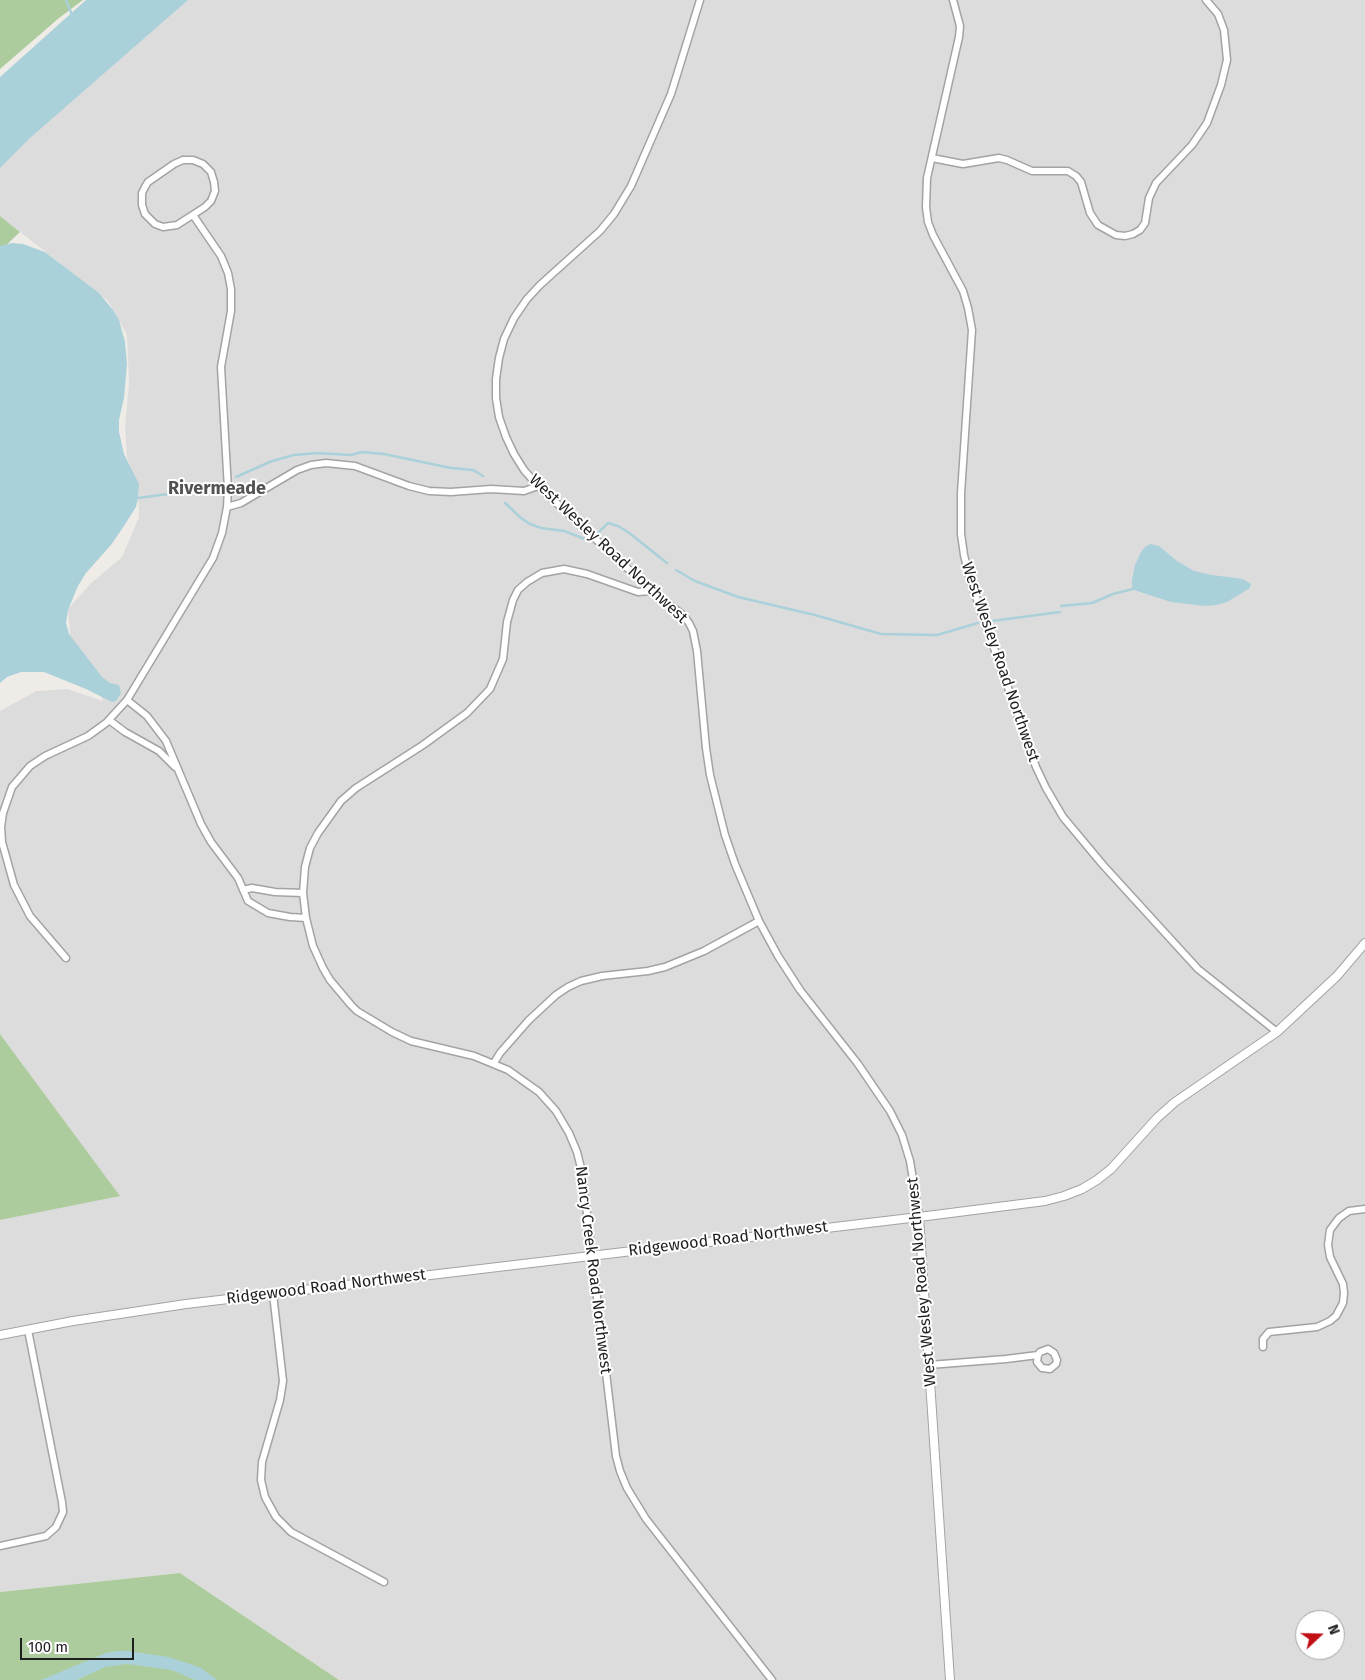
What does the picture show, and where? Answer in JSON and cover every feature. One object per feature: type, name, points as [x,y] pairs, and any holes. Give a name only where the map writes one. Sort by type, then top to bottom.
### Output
[{"type":"street","name":"West Wesley Road Northwest","points":[[700,0],[670,94],[631,186],[614,214],[600,231],[527,298],[514,318],[504,339],[499,358],[496,398],[499,417],[506,437],[524,470],[538,486],[652,591],[683,615],[693,631],[706,748],[715,799],[735,864],[759,921],[778,956],[800,990],[858,1064],[890,1110],[902,1135],[910,1161],[919,1217],[950,1680]]},
{"type":"street","name":"West Wesley Road Northwest","points":[[954,0],[960,26],[959,37],[926,192],[928,222],[963,291],[972,330],[961,493],[964,555],[971,583],[1036,767],[1063,817],[1112,875],[1198,968],[1277,1032]]},
{"type":"street","points":[[932,158],[963,164],[999,158],[1032,171],[1068,171],[1081,182],[1090,213],[1098,225],[1116,235],[1125,236],[1140,230],[1145,223],[1149,198],[1156,183],[1192,144],[1207,124],[1221,85],[1227,60],[1224,30],[1218,14],[1206,0]]},
{"type":"street","points":[[183,160],[193,160],[203,164],[211,172],[214,182],[211,201],[193,215],[177,225],[163,226],[149,219],[142,205],[142,193],[148,182],[183,160]]},
{"type":"street","points":[[66,958],[30,916],[14,885],[2,842],[1,827],[3,813],[12,787],[30,766],[45,756],[88,736],[109,720],[127,700],[212,558],[222,533],[227,507],[221,367],[231,311],[231,289],[228,273],[221,256],[193,215]]},
{"type":"street","points":[[227,507],[241,503],[297,470],[326,463],[355,466],[408,486],[430,491],[451,492],[491,489],[524,491],[538,486]]},
{"type":"street","name":"Nancy Creek Road Northwest","points":[[652,591],[638,592],[587,574],[564,569],[542,573],[518,590],[507,622],[503,659],[496,680],[490,689],[468,713],[423,745],[356,788],[341,802],[318,834],[310,848],[305,867],[304,893],[306,918],[313,946],[323,968],[343,998],[357,1011],[411,1041],[474,1056],[494,1063],[519,1076],[539,1092],[556,1111],[569,1133],[577,1152],[582,1172],[616,1456],[627,1488],[646,1519],[772,1680]]},
{"type":"street","points":[[127,700],[147,716],[160,732],[171,751],[176,768],[211,842],[238,878],[248,900],[268,913],[306,918]]},
{"type":"street","points":[[109,720],[125,732],[159,751],[176,768]]},
{"type":"street","points":[[243,890],[252,888],[274,892],[304,893]]},
{"type":"street","points":[[494,1063],[528,1020],[568,987],[581,981],[602,976],[665,968],[704,951],[759,921]]},
{"type":"street","name":"Ridgewood Road Northwest","points":[[0,1335],[186,1304],[919,1217],[1045,1201],[1064,1196],[1082,1189],[1097,1180],[1175,1102],[1277,1032],[1337,976],[1365,943]]},
{"type":"street","points":[[1263,1347],[1263,1339],[1269,1332],[1317,1327],[1336,1316],[1343,1303],[1344,1294],[1343,1284],[1330,1257],[1328,1246],[1330,1230],[1339,1218],[1349,1211],[1365,1209]]},
{"type":"street","points":[[273,1294],[283,1380],[280,1400],[262,1462],[261,1480],[265,1497],[276,1517],[291,1532],[384,1582]]},
{"type":"street","points":[[0,1546],[46,1536],[56,1527],[62,1512],[62,1502],[28,1330]]},
{"type":"street","points":[[929,1365],[1038,1355]]},
{"type":"shaded area","points":[[163,0],[1365,0],[1365,1680],[339,1680],[180,1573],[0,1592],[0,1220],[119,1195],[0,1034],[0,711],[36,691],[67,689],[103,701],[93,674],[71,645],[68,609],[90,584],[122,557],[139,517],[138,486],[127,458],[125,427],[129,383],[127,335],[108,301],[0,216],[0,162]]},
{"type":"green space","points":[[0,0],[83,0],[59,18],[0,69]]},
{"type":"green space","points":[[0,216],[20,232],[0,251]]},
{"type":"green space","points":[[0,1034],[120,1196],[0,1220]]},
{"type":"green space","points":[[180,1573],[339,1680],[0,1680],[0,1592]]},
{"type":"water","points":[[86,0],[188,0],[30,138],[0,168],[0,77]]},
{"type":"water","points":[[12,243],[23,244],[45,252],[99,293],[119,320],[125,342],[127,364],[119,432],[124,454],[139,484],[138,498],[136,507],[124,526],[111,545],[86,573],[78,586],[68,610],[66,623],[69,634],[102,677],[110,683],[119,685],[121,693],[116,701],[112,702],[44,672],[21,672],[7,677],[0,683],[0,246]]},
{"type":"water","points":[[1151,544],[1159,546],[1177,561],[1194,571],[1243,579],[1251,584],[1250,588],[1227,602],[1205,606],[1171,602],[1134,590],[1132,580],[1135,565],[1141,552],[1146,546]]},
{"type":"water","points":[[117,1651],[168,1657],[201,1668],[217,1680],[195,1680],[172,1670],[127,1664],[105,1667],[77,1680],[41,1680],[106,1653]]},
{"type":"waterway","points":[[66,0],[72,15]]},
{"type":"waterway","points":[[236,477],[272,461],[294,455],[317,453],[351,455],[362,452],[384,454],[451,468],[473,470],[483,476]]},
{"type":"waterway","points":[[138,498],[176,493],[219,483]]},
{"type":"waterway","points":[[505,503],[530,524],[541,528],[564,531],[590,541]]},
{"type":"waterway","points":[[598,533],[608,523],[618,526],[667,563]]},
{"type":"waterway","points":[[676,570],[695,581],[738,597],[815,615],[881,634],[937,635],[978,623]]},
{"type":"waterway","points":[[1061,606],[1092,603],[1113,594],[1133,589]]},
{"type":"waterway","points":[[992,621],[1060,612]]},
{"type":"district","name":"Rivermeade","points":[[217,489]]}]
